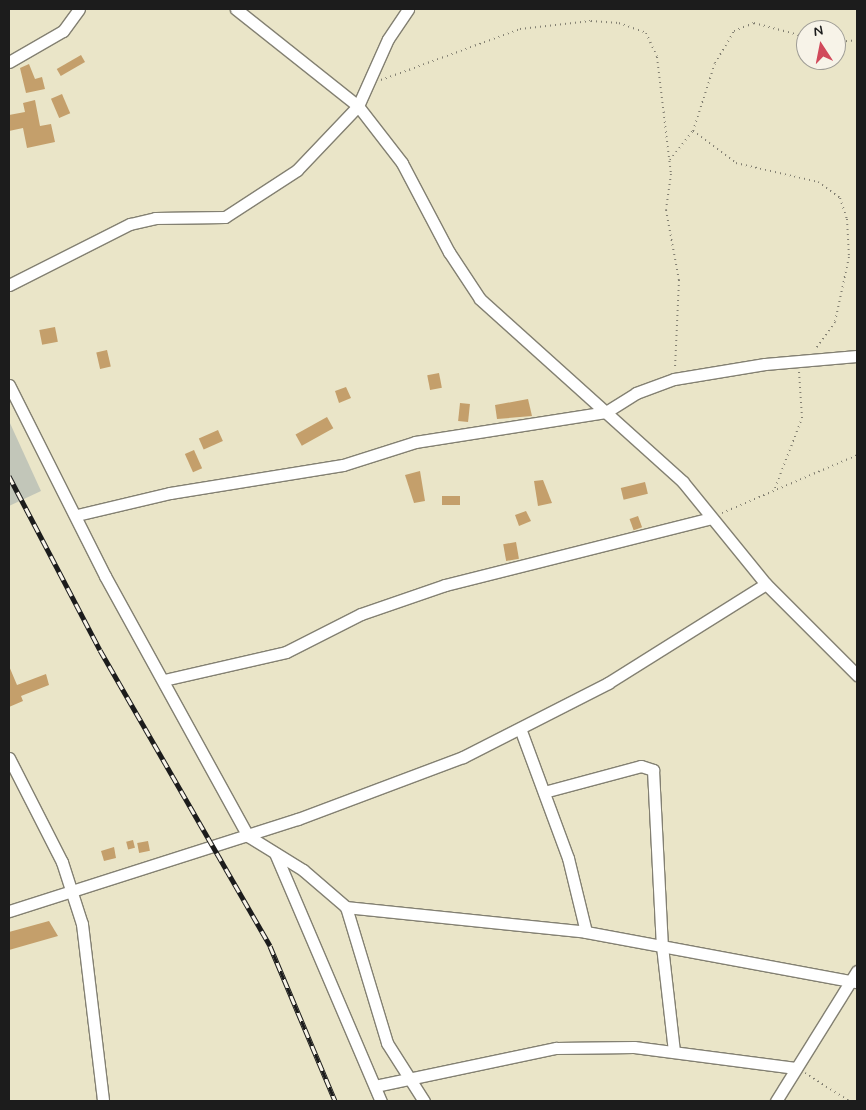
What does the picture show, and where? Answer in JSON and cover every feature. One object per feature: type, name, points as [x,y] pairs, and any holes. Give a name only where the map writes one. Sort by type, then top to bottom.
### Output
[{"type":"street","points":[[9,62],[63,31],[79,9]]},
{"type":"street","points":[[236,9],[358,106],[402,163],[449,252],[480,300],[683,482],[766,584],[857,675]]},
{"type":"street","points":[[9,285],[130,224],[232,215],[316,154],[358,106],[388,39],[408,9]]},
{"type":"street","points":[[77,515],[170,493],[343,465],[415,442],[606,412],[636,392],[674,379],[811,358],[857,356]]},
{"type":"street","points":[[9,385],[77,515],[105,576],[164,680],[248,836],[275,853],[346,907],[586,932],[856,978],[776,1101]]},
{"type":"street","points":[[164,680],[286,652],[346,621],[445,585],[711,518]]},
{"type":"street","points":[[9,911],[73,894],[248,836],[396,784],[521,731],[766,584]]},
{"type":"street","points":[[521,731],[568,858],[586,932]]},
{"type":"street","points":[[9,758],[62,862],[73,894],[90,966],[102,1101]]},
{"type":"street","points":[[544,792],[641,766],[653,770],[662,946],[674,1051]]},
{"type":"street","points":[[275,853],[381,1101]]},
{"type":"street","points":[[346,907],[385,1037],[424,1101]]},
{"type":"street","points":[[375,1086],[556,1048],[674,1051],[796,1068]]},
{"type":"path","points":[[369,84],[520,29],[591,21],[638,27],[652,40],[657,57],[670,160],[666,210],[679,280],[674,379]]},
{"type":"path","points":[[670,160],[693,130],[715,63],[734,31],[754,23],[796,34]]},
{"type":"path","points":[[693,130],[736,163],[826,185],[844,206],[849,256],[835,322],[811,358]]},
{"type":"path","points":[[775,488],[802,418],[798,361]]},
{"type":"path","points":[[711,518],[775,488],[857,455]]},
{"type":"path","points":[[796,1068],[849,1101]]},
{"type":"shaded area","points":[[9,421],[41,491],[9,506]]},
{"type":"building","points":[[81,55],[85,62],[61,76],[57,69]]},
{"type":"building","points":[[29,64],[35,79],[42,77],[45,89],[26,93],[20,68]]},
{"type":"building","points":[[62,94],[70,113],[59,118],[51,99]]},
{"type":"building","points":[[35,100],[40,126],[51,124],[55,142],[27,148],[23,128],[9,131],[9,115],[25,112],[23,103]]},
{"type":"building","points":[[55,327],[58,342],[42,345],[39,330]]},
{"type":"building","points":[[107,350],[111,367],[100,369],[96,352]]},
{"type":"building","points":[[439,373],[442,388],[430,390],[427,375]]},
{"type":"building","points":[[346,387],[351,398],[339,403],[335,391]]},
{"type":"building","points":[[528,399],[532,416],[497,419],[495,405]]},
{"type":"building","points":[[460,403],[470,404],[468,422],[458,421]]},
{"type":"building","points":[[327,417],[333,428],[302,446],[296,434]]},
{"type":"building","points":[[218,430],[223,441],[204,450],[199,439]]},
{"type":"building","points":[[194,450],[202,468],[193,472],[185,454]]},
{"type":"building","points":[[420,471],[425,501],[414,503],[405,475]]},
{"type":"building","points":[[543,480],[552,503],[538,506],[534,481]]},
{"type":"building","points":[[645,482],[648,494],[624,500],[621,488]]},
{"type":"building","points":[[442,496],[460,496],[460,505],[442,505]]},
{"type":"building","points":[[526,511],[531,521],[519,526],[515,515]]},
{"type":"building","points":[[638,516],[642,527],[634,530],[630,519]]},
{"type":"building","points":[[516,542],[519,559],[506,561],[503,544]]},
{"type":"building","points":[[9,666],[17,685],[46,674],[49,685],[21,696],[23,701],[9,707]]},
{"type":"building","points":[[133,840],[135,848],[128,849],[126,842]]},
{"type":"building","points":[[148,841],[150,851],[139,853],[137,843]]},
{"type":"building","points":[[114,847],[116,858],[104,861],[101,851]]},
{"type":"building","points":[[49,921],[58,936],[9,950],[9,932]]},
{"type":"railway","points":[[9,476],[100,650],[270,946],[335,1101]]}]
